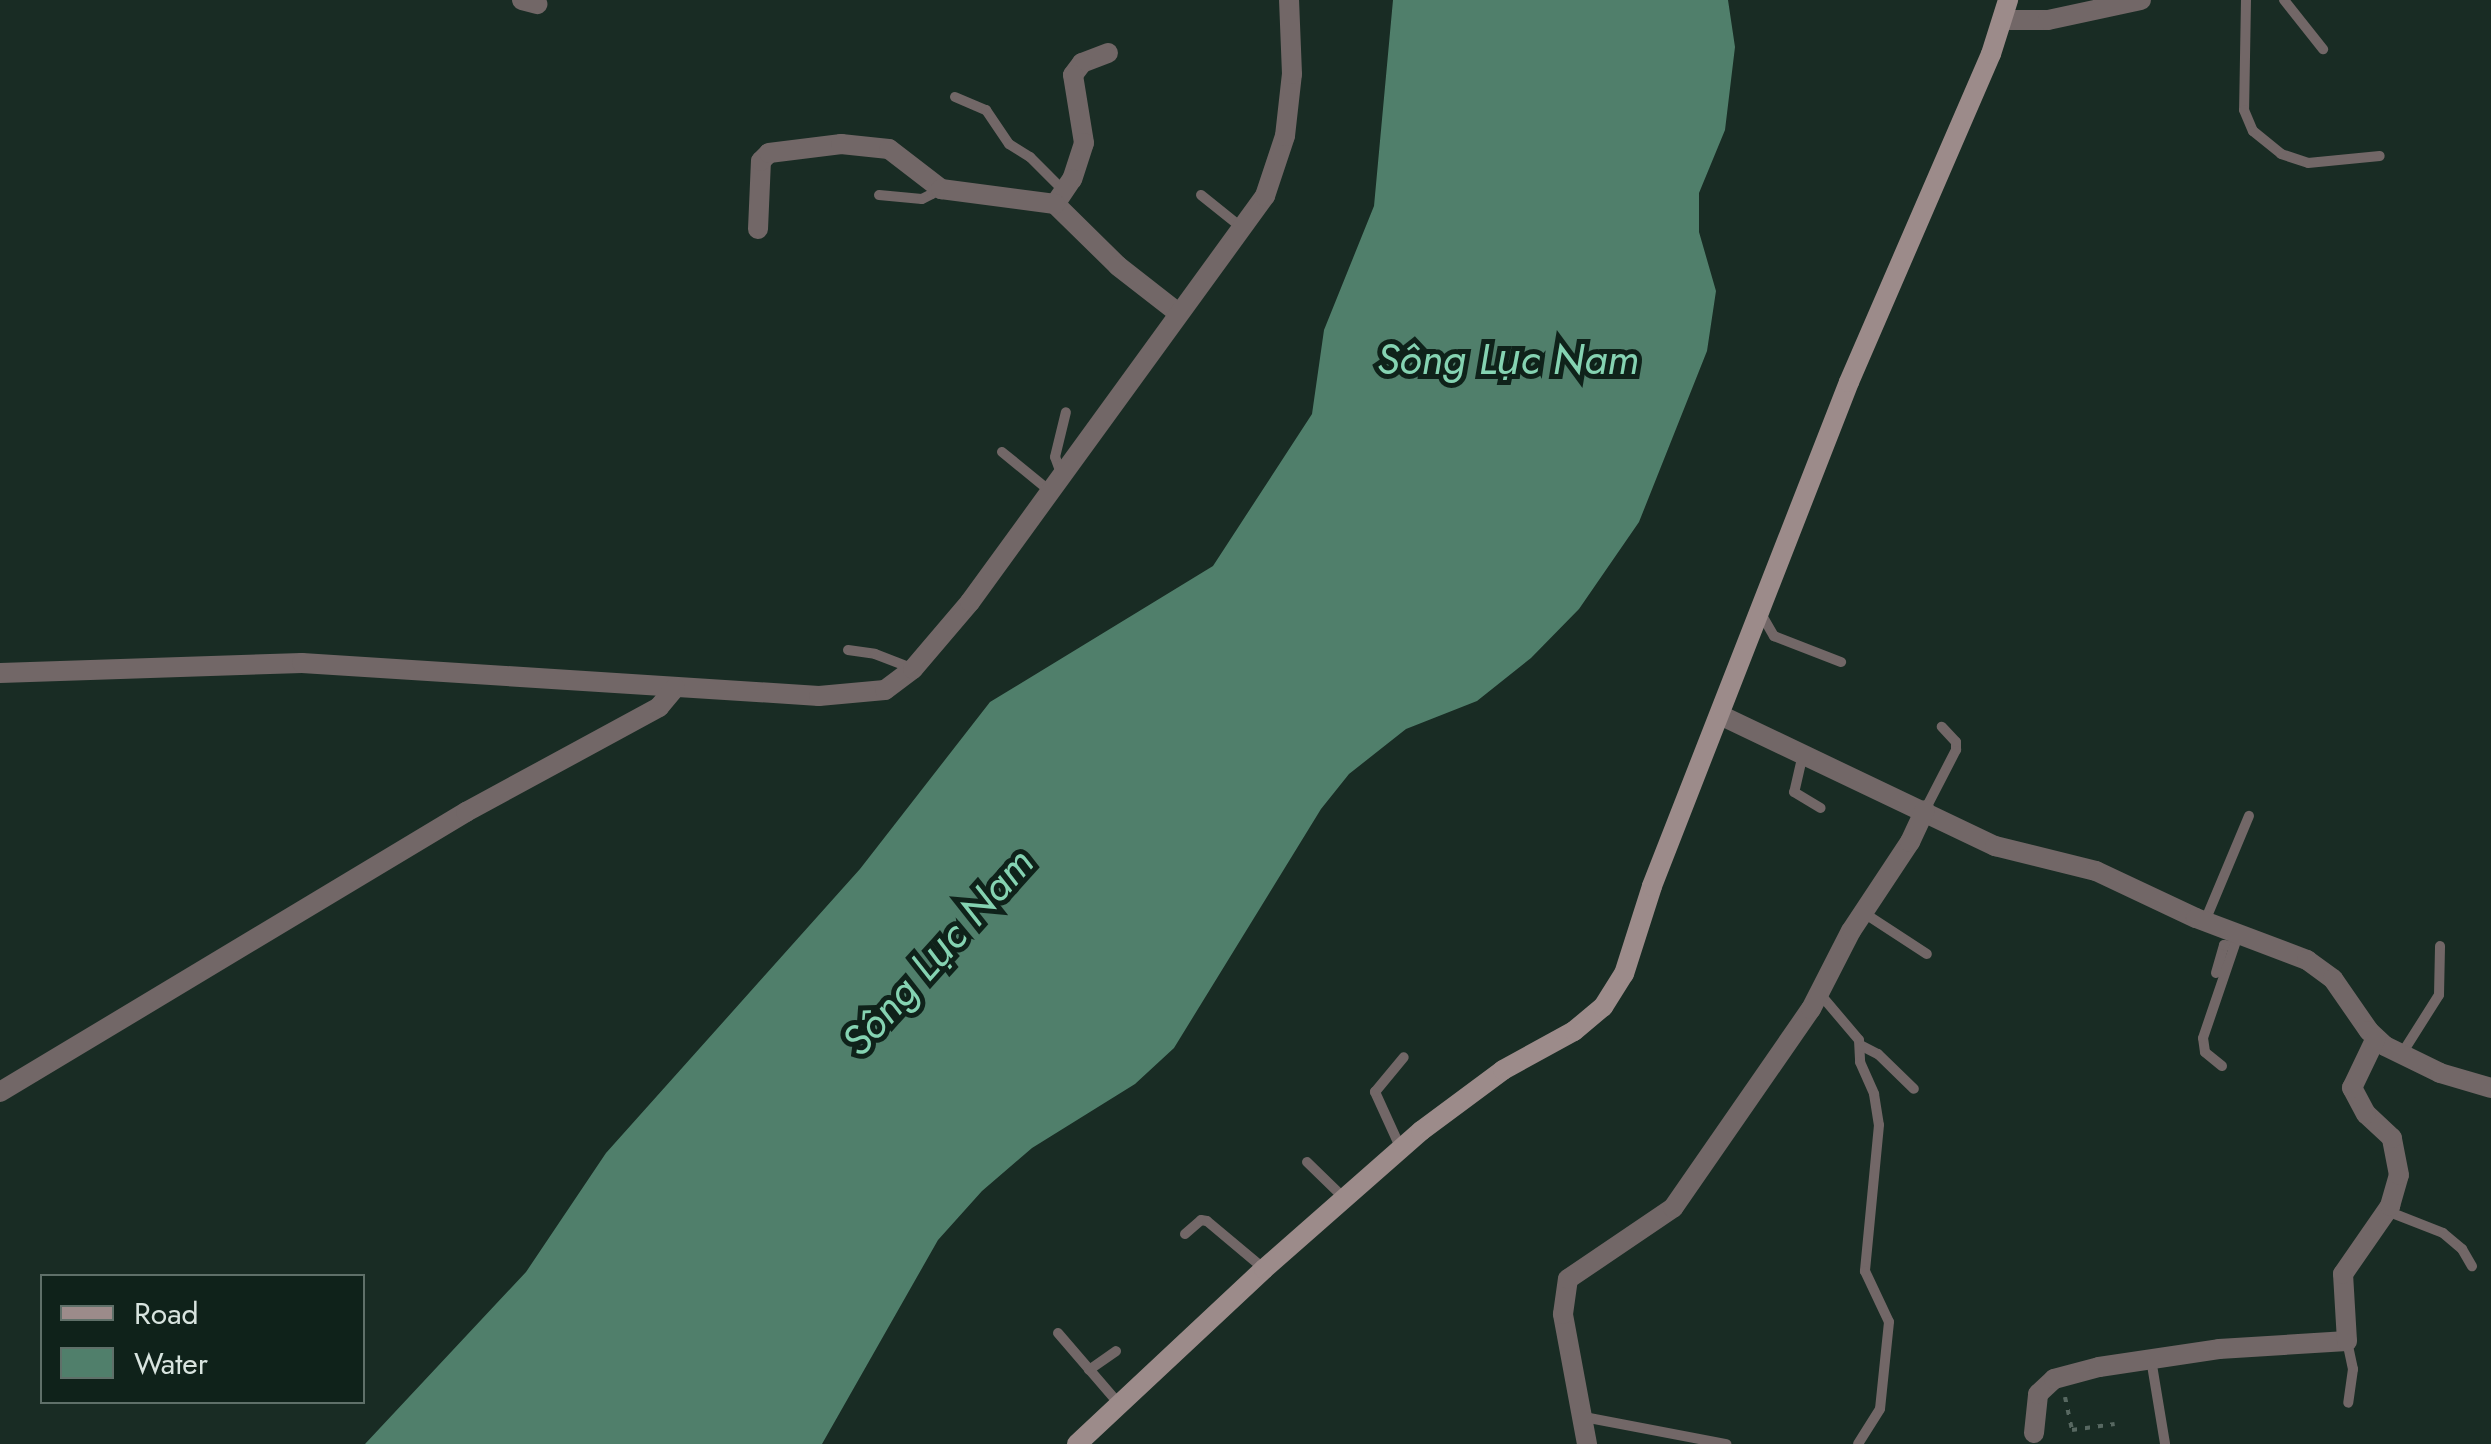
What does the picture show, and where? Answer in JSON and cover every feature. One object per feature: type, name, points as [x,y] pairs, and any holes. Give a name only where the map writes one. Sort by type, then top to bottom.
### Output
[{"type":"street","points":[[0,673],[302,663],[414,666],[819,696],[885,690],[912,669],[970,602],[1177,312],[1265,196],[1281,156],[1292,74],[1289,0]]},
{"type":"street","points":[[1076,1444],[1400,1149],[1503,1070],[1574,1031],[1603,1007],[1624,974],[1652,886],[1849,382],[2006,10],[2048,20],[2141,0]]},
{"type":"street","points":[[1060,197],[1084,144],[1073,74],[1082,63],[1108,53]]},
{"type":"street","points":[[758,229],[761,161],[780,149],[841,144],[888,149],[932,185],[1060,197],[1118,266],[1177,312]]},
{"type":"street","points":[[0,1092],[482,803],[659,707],[675,688]]},
{"type":"street","points":[[1720,715],[1995,846],[2096,872],[2205,921],[2236,940],[2322,969],[2376,1038],[2401,1056],[2491,1088]]},
{"type":"street","points":[[1587,1444],[1563,1314],[1568,1279],[1672,1208],[1760,1087],[1925,810]]},
{"type":"street","points":[[2034,1433],[2038,1394],[2044,1384],[2061,1377],[2247,1346],[2347,1341],[2343,1274],[2397,1190],[2398,1148],[2366,1114],[2352,1088],[2376,1038]]},
{"type":"lane","points":[[2246,0],[2244,110],[2253,131],[2282,154],[2308,162],[2380,156]]},
{"type":"lane","points":[[2284,0],[2323,48]]},
{"type":"lane","points":[[955,97],[986,110],[1009,144],[1030,157],[1060,197]]},
{"type":"lane","points":[[879,195],[922,198],[932,194],[932,185]]},
{"type":"lane","points":[[1201,194],[1242,228]]},
{"type":"lane","points":[[1057,484],[1055,457],[1066,412]]},
{"type":"lane","points":[[1002,452],[1057,484]]},
{"type":"lane","points":[[1760,611],[1774,636],[1841,662]]},
{"type":"lane","points":[[848,650],[876,654],[912,669]]},
{"type":"lane","points":[[1925,810],[1956,750],[1956,742],[1942,727]]},
{"type":"lane","points":[[1803,753],[1794,792],[1821,808]]},
{"type":"lane","points":[[2205,921],[2248,816]]},
{"type":"lane","points":[[1863,913],[1927,954]]},
{"type":"lane","points":[[2216,973],[2224,945],[2236,940]]},
{"type":"lane","points":[[2222,1066],[2205,1052],[2203,1038],[2236,940]]},
{"type":"lane","points":[[2401,1056],[2439,995],[2440,946]]},
{"type":"lane","points":[[1819,993],[1862,1046],[1878,1054],[1914,1089]]},
{"type":"lane","points":[[1858,1444],[1880,1409],[1889,1322],[1865,1271],[1879,1126],[1874,1094],[1860,1062],[1862,1046]]},
{"type":"lane","points":[[1400,1149],[1375,1092],[1404,1057]]},
{"type":"lane","points":[[1307,1162],[1344,1198]]},
{"type":"lane","points":[[2386,1211],[2444,1233],[2462,1248],[2472,1266]]},
{"type":"lane","points":[[1185,1234],[1200,1220],[1207,1221],[1264,1269]]},
{"type":"lane","points":[[1058,1333],[1119,1404]]},
{"type":"lane","points":[[2347,1341],[2352,1368],[2348,1403]]},
{"type":"lane","points":[[1090,1370],[1116,1351]]},
{"type":"lane","points":[[2151,1359],[2165,1444]]},
{"type":"lane","points":[[1584,1417],[1726,1444]]},
{"type":"path","points":[[2061,1377],[2072,1430],[2115,1424]]},
{"type":"water","name":"Sông Lục Nam","points":[[1393,0],[1728,0],[1735,47],[1725,130],[1699,193],[1699,232],[1716,291],[1707,351],[1639,522],[1579,609],[1531,658],[1477,701],[1406,729],[1349,774],[1321,809],[1174,1048],[1135,1084],[1032,1148],[982,1191],[938,1240],[822,1444],[365,1444],[526,1272],[606,1153],[860,869],[990,702],[1213,566],[1312,414],[1324,330],[1374,206]]}]
